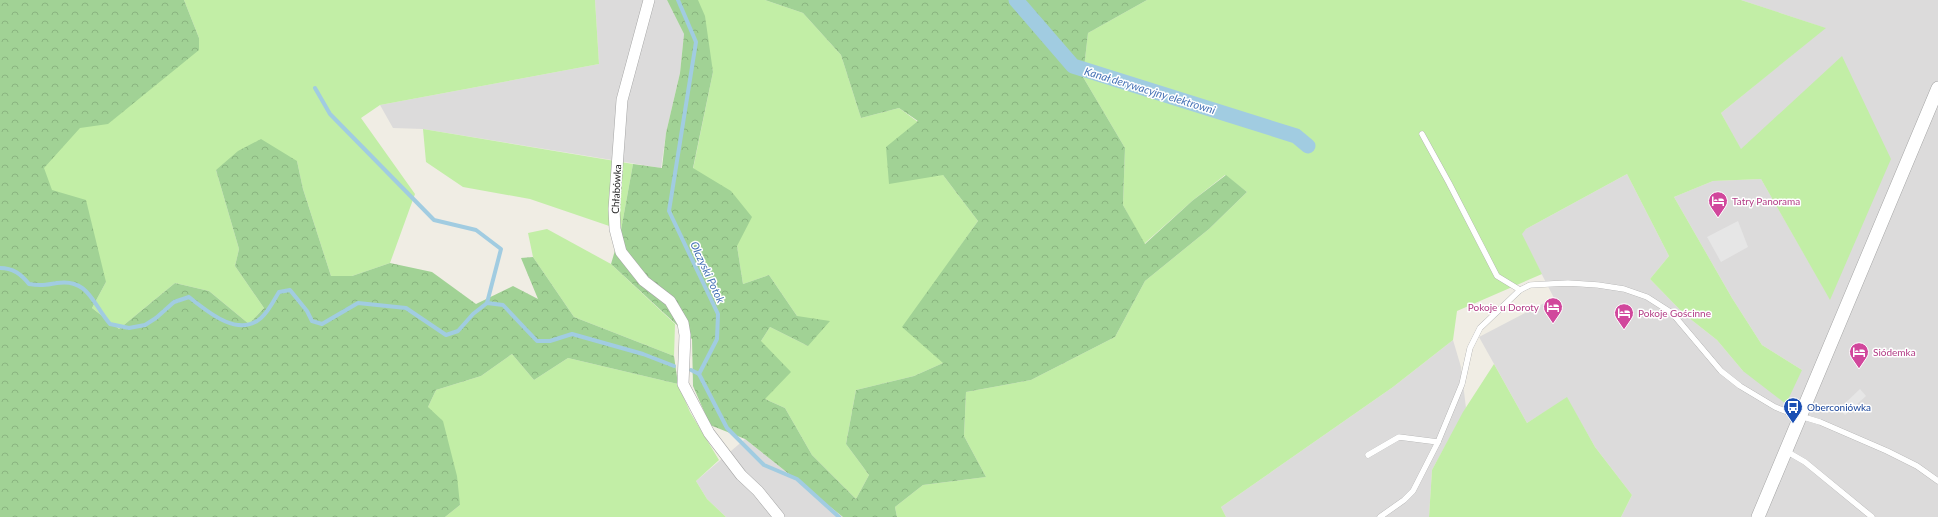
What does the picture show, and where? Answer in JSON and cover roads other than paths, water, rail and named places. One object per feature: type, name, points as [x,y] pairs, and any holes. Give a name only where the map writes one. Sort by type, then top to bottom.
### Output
[{"type":"street","name":"Chłabówka","points":[[649,0],[622,100],[614,209],[616,229],[621,252],[644,281],[670,301],[683,322],[685,335],[683,384],[709,433],[741,476],[758,491],[779,517]]},
{"type":"street","points":[[1758,517],[1938,88]]},
{"type":"lane","points":[[1422,134],[1497,276],[1520,290]]},
{"type":"lane","points":[[1380,517],[1404,500],[1413,491],[1438,442],[1462,384],[1470,348],[1476,334],[1485,322],[1520,290],[1530,286],[1568,283],[1617,288],[1647,297],[1672,313],[1721,371],[1740,386],[1775,407],[1820,422],[1875,445],[1916,466],[1938,481]]},
{"type":"lane","points":[[1368,455],[1399,437],[1438,442]]},
{"type":"lane","points":[[1786,451],[1805,462],[1872,517]]},
{"type":"waterway","name":"Olczyski Potok","points":[[678,0],[696,42],[669,211],[718,314],[717,339],[699,374],[727,428],[764,465],[797,479],[839,517]]},
{"type":"waterway","name":"Kanał derywacyjny elektrowni","points":[[1016,0],[1073,66],[1296,136],[1308,146]]},
{"type":"waterway","points":[[315,88],[330,114],[434,220],[476,230],[501,249],[487,303]]},
{"type":"waterway","points":[[0,268],[9,269],[16,272],[29,284],[76,284],[89,294],[110,324],[129,328],[145,325],[156,318],[174,302],[189,297],[214,316],[224,321],[243,325],[252,323],[264,315],[279,292],[290,290],[307,311],[312,321],[322,324],[358,303],[406,308],[446,335],[458,331],[473,314],[487,303],[503,305],[537,341],[550,341],[572,334],[643,354],[674,366]]},
{"type":"waterway","points":[[691,370],[699,374]]},
{"type":"place","name":"Tatry Panorama","points":[[1718,218]]},
{"type":"place","name":"Pokoje u Doroty","points":[[1553,324]]},
{"type":"place","name":"Pokoje Gościnne","points":[[1624,330]]},
{"type":"place","name":"Siódemka","points":[[1859,369]]},
{"type":"place","name":"Oberconiówka","points":[[1793,424]]}]
